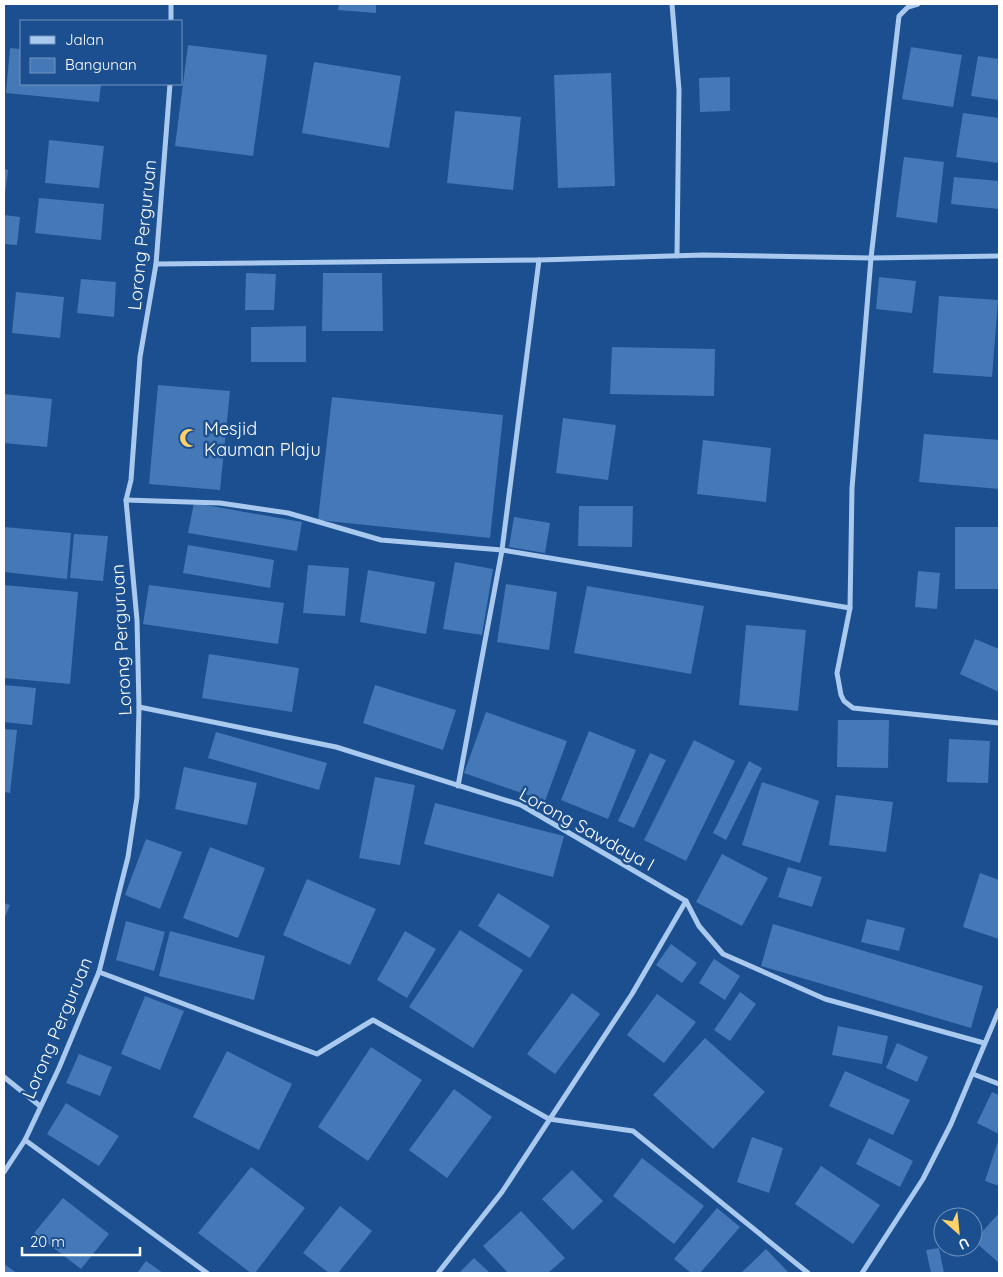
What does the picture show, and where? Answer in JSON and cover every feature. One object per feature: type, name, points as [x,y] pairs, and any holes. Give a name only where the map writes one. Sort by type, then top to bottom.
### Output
[{"type":"street","points":[[171,4],[171,20]]},
{"type":"street","points":[[672,4],[679,90],[677,256]]},
{"type":"street","points":[[918,4],[908,7],[899,16],[871,258],[852,488],[850,608],[836,674],[841,695],[847,704],[861,709],[999,723]]},
{"type":"street","name":"Lorong Perguruan","points":[[4,1172],[25,1140],[59,1068],[99,972],[128,857],[136,806],[139,707],[136,620],[126,500],[130,480],[140,357],[156,264],[170,85]]},
{"type":"street","points":[[156,264],[539,260],[677,256],[871,258],[999,256]]},
{"type":"street","points":[[458,786],[502,550],[539,260]]},
{"type":"street","points":[[126,500],[220,503],[288,513],[381,540],[502,550],[850,608]]},
{"type":"street","name":"Lorong Sawdaya I","points":[[139,707],[336,747],[521,805],[686,901]]},
{"type":"street","points":[[686,901],[699,926],[723,954],[824,999],[984,1043]]},
{"type":"street","points":[[438,1273],[502,1192],[632,994],[686,901]]},
{"type":"street","points":[[99,972],[317,1054],[373,1020],[549,1119],[633,1131],[808,1273]]},
{"type":"street","points":[[862,1273],[923,1179],[951,1124],[999,1010]]},
{"type":"street","points":[[973,1074],[999,1084]]},
{"type":"street","points":[[4,1077],[40,1106]]},
{"type":"street","points":[[25,1140],[207,1273]]},
{"type":"building","points":[[339,4],[376,4],[376,13],[338,10]]},
{"type":"building","points":[[188,45],[267,55],[253,156],[175,146]]},
{"type":"building","points":[[911,47],[962,55],[953,107],[902,99]]},
{"type":"building","points":[[10,48],[20,49],[20,85],[101,85],[99,102],[6,93]]},
{"type":"building","points":[[978,56],[999,59],[999,100],[971,96]]},
{"type":"building","points":[[314,62],[401,76],[389,148],[302,133]]},
{"type":"building","points":[[611,73],[615,186],[558,188],[554,75]]},
{"type":"building","points":[[730,77],[730,111],[700,112],[699,78]]},
{"type":"building","points":[[455,111],[521,117],[513,190],[447,183]]},
{"type":"building","points":[[963,113],[999,118],[999,163],[956,157]]},
{"type":"building","points":[[49,140],[104,146],[99,188],[45,183]]},
{"type":"building","points":[[904,157],[944,162],[937,223],[896,217]]},
{"type":"building","points":[[4,169],[8,170],[5,194],[4,194]]},
{"type":"building","points":[[954,177],[999,181],[999,209],[951,204]]},
{"type":"building","points":[[39,198],[104,204],[101,240],[35,233]]},
{"type":"building","points":[[4,215],[20,217],[17,245],[4,244]]},
{"type":"building","points":[[246,273],[276,274],[274,310],[245,310]]},
{"type":"building","points":[[323,273],[382,273],[383,331],[322,331]]},
{"type":"building","points":[[879,277],[916,281],[912,313],[876,309]]},
{"type":"building","points":[[81,279],[116,282],[114,317],[77,313]]},
{"type":"building","points":[[16,292],[64,297],[60,338],[12,333]]},
{"type":"building","points":[[939,296],[998,300],[992,377],[933,373]]},
{"type":"building","points":[[306,326],[306,362],[251,362],[251,327]]},
{"type":"building","points":[[612,347],[715,349],[714,396],[610,394]]},
{"type":"building","name":"Mesjid Kauman Plaju","points":[[158,385],[230,391],[220,490],[149,484]]},
{"type":"building","points":[[4,394],[52,399],[47,447],[4,443]]},
{"type":"building","points":[[332,397],[503,415],[490,538],[318,520]]},
{"type":"building","points":[[563,418],[616,425],[608,480],[556,473]]},
{"type":"building","points":[[924,434],[999,440],[999,489],[919,482]]},
{"type":"building","points":[[703,440],[771,448],[766,502],[697,494]]},
{"type":"building","points":[[194,503],[302,522],[297,551],[188,533]]},
{"type":"building","points":[[579,506],[633,506],[632,547],[578,546]]},
{"type":"building","points":[[514,517],[550,523],[545,553],[509,547]]},
{"type":"building","points":[[4,527],[71,533],[67,579],[4,572]]},
{"type":"building","points":[[955,527],[999,527],[999,589],[955,589]]},
{"type":"building","points":[[74,534],[108,536],[103,581],[70,578]]},
{"type":"building","points":[[188,545],[274,560],[270,588],[183,573]]},
{"type":"building","points":[[455,562],[493,569],[482,635],[443,629]]},
{"type":"building","points":[[308,565],[349,568],[345,616],[303,613]]},
{"type":"building","points":[[368,570],[435,582],[426,634],[360,622]]},
{"type":"building","points":[[918,571],[940,573],[937,609],[915,607]]},
{"type":"building","points":[[506,584],[557,592],[549,650],[497,642]]},
{"type":"building","points":[[4,585],[78,592],[70,684],[4,678]]},
{"type":"building","points":[[149,585],[284,603],[278,644],[143,624]]},
{"type":"building","points":[[587,586],[704,606],[691,674],[574,653]]},
{"type":"building","points":[[746,625],[806,630],[798,711],[739,705]]},
{"type":"building","points":[[975,639],[999,649],[999,692],[960,674]]},
{"type":"building","points":[[209,654],[299,668],[292,712],[202,698]]},
{"type":"building","points":[[4,685],[36,688],[32,725],[4,722]]},
{"type":"building","points":[[375,685],[456,710],[443,750],[363,723]]},
{"type":"building","points":[[486,712],[567,741],[545,801],[464,773]]},
{"type":"building","points":[[838,720],[889,720],[888,768],[837,767]]},
{"type":"building","points":[[4,729],[17,730],[10,793],[4,792]]},
{"type":"building","points":[[589,731],[636,750],[608,819],[561,800]]},
{"type":"building","points":[[216,732],[327,763],[319,790],[208,758]]},
{"type":"building","points":[[949,739],[990,741],[988,783],[947,782]]},
{"type":"building","points":[[694,740],[735,761],[686,861],[644,840]]},
{"type":"building","points":[[650,753],[666,760],[634,828],[618,821]]},
{"type":"building","points":[[749,761],[762,768],[726,840],[713,833]]},
{"type":"building","points":[[184,767],[257,783],[247,825],[175,809]]},
{"type":"building","points":[[375,777],[415,785],[400,865],[359,858]]},
{"type":"building","points":[[762,782],[819,801],[800,863],[742,845]]},
{"type":"building","points":[[836,795],[893,802],[886,852],[829,845]]},
{"type":"building","points":[[435,803],[564,836],[553,877],[424,844]]},
{"type":"building","points":[[146,839],[182,852],[160,909],[125,895]]},
{"type":"building","points":[[210,847],[265,868],[238,938],[183,918]]},
{"type":"building","points":[[722,854],[768,878],[742,926],[696,902]]},
{"type":"building","points":[[788,867],[822,877],[812,907],[778,897]]},
{"type":"building","points":[[980,873],[999,880],[999,939],[963,927]]},
{"type":"building","points":[[307,879],[376,909],[350,965],[283,935]]},
{"type":"building","points":[[498,893],[550,926],[530,958],[478,926]]},
{"type":"building","points":[[4,903],[10,905],[4,919]]},
{"type":"building","points":[[867,919],[905,928],[899,951],[861,942]]},
{"type":"building","points":[[126,921],[165,932],[154,971],[116,960]]},
{"type":"building","points":[[773,924],[983,986],[971,1028],[761,966]]},
{"type":"building","points":[[460,930],[523,970],[473,1048],[409,1007]]},
{"type":"building","points":[[170,931],[265,956],[254,1000],[159,976]]},
{"type":"building","points":[[405,931],[436,949],[407,998],[377,980]]},
{"type":"building","points":[[671,944],[697,963],[682,983],[656,965]]},
{"type":"building","points":[[714,959],[740,976],[725,1000],[699,983]]},
{"type":"building","points":[[740,992],[756,1004],[730,1041],[714,1030]]},
{"type":"building","points":[[572,993],[600,1014],[555,1074],[527,1054]]},
{"type":"building","points":[[657,994],[696,1022],[664,1063],[627,1035]]},
{"type":"building","points":[[145,996],[184,1011],[160,1070],[121,1054]]},
{"type":"building","points":[[838,1026],[888,1036],[882,1064],[832,1055]]},
{"type":"building","points":[[705,1038],[765,1092],[713,1149],[653,1095]]},
{"type":"building","points":[[897,1043],[928,1057],[917,1082],[886,1068]]},
{"type":"building","points":[[371,1047],[422,1080],[368,1161],[318,1127]]},
{"type":"building","points":[[227,1051],[292,1084],[259,1150],[193,1117]]},
{"type":"building","points":[[79,1054],[112,1067],[100,1096],[66,1083]]},
{"type":"building","points":[[845,1071],[910,1100],[893,1135],[829,1106]]},
{"type":"building","points":[[454,1089],[492,1117],[447,1178],[409,1150]]},
{"type":"building","points":[[992,1092],[999,1095],[999,1134],[977,1123]]},
{"type":"building","points":[[66,1103],[119,1136],[99,1166],[47,1134]]},
{"type":"building","points":[[752,1137],[783,1148],[769,1193],[737,1182]]},
{"type":"building","points":[[869,1138],[913,1161],[900,1187],[856,1164]]},
{"type":"building","points":[[999,1142],[999,1186],[985,1181]]},
{"type":"building","points":[[642,1158],[704,1206],[674,1244],[613,1196]]},
{"type":"building","points":[[821,1166],[880,1205],[853,1244],[795,1204]]},
{"type":"building","points":[[251,1167],[305,1208],[255,1273],[251,1273],[198,1233]]},
{"type":"building","points":[[572,1170],[603,1201],[573,1230],[542,1199]]},
{"type":"building","points":[[63,1198],[109,1234],[81,1269],[34,1233]]},
{"type":"building","points":[[340,1206],[372,1231],[338,1273],[329,1273],[303,1253]]},
{"type":"building","points":[[717,1208],[740,1227],[700,1273],[691,1273],[674,1259]]},
{"type":"building","points":[[521,1211],[565,1258],[548,1273],[508,1273],[483,1246]]},
{"type":"building","points":[[999,1213],[999,1263],[983,1249],[983,1231]]},
{"type":"building","points":[[766,1249],[789,1273],[741,1273]]},
{"type":"building","points":[[933,1249],[933,1257],[941,1257],[944,1273],[931,1273],[926,1250]]},
{"type":"building","points":[[474,1258],[490,1273],[459,1273]]},
{"type":"building","points":[[146,1261],[163,1273],[137,1273]]},
{"type":"building","points":[[4,1264],[17,1273],[4,1273]]},
{"type":"place","name":"Mesjid Kauman Plaju","points":[[189,438]]}]
